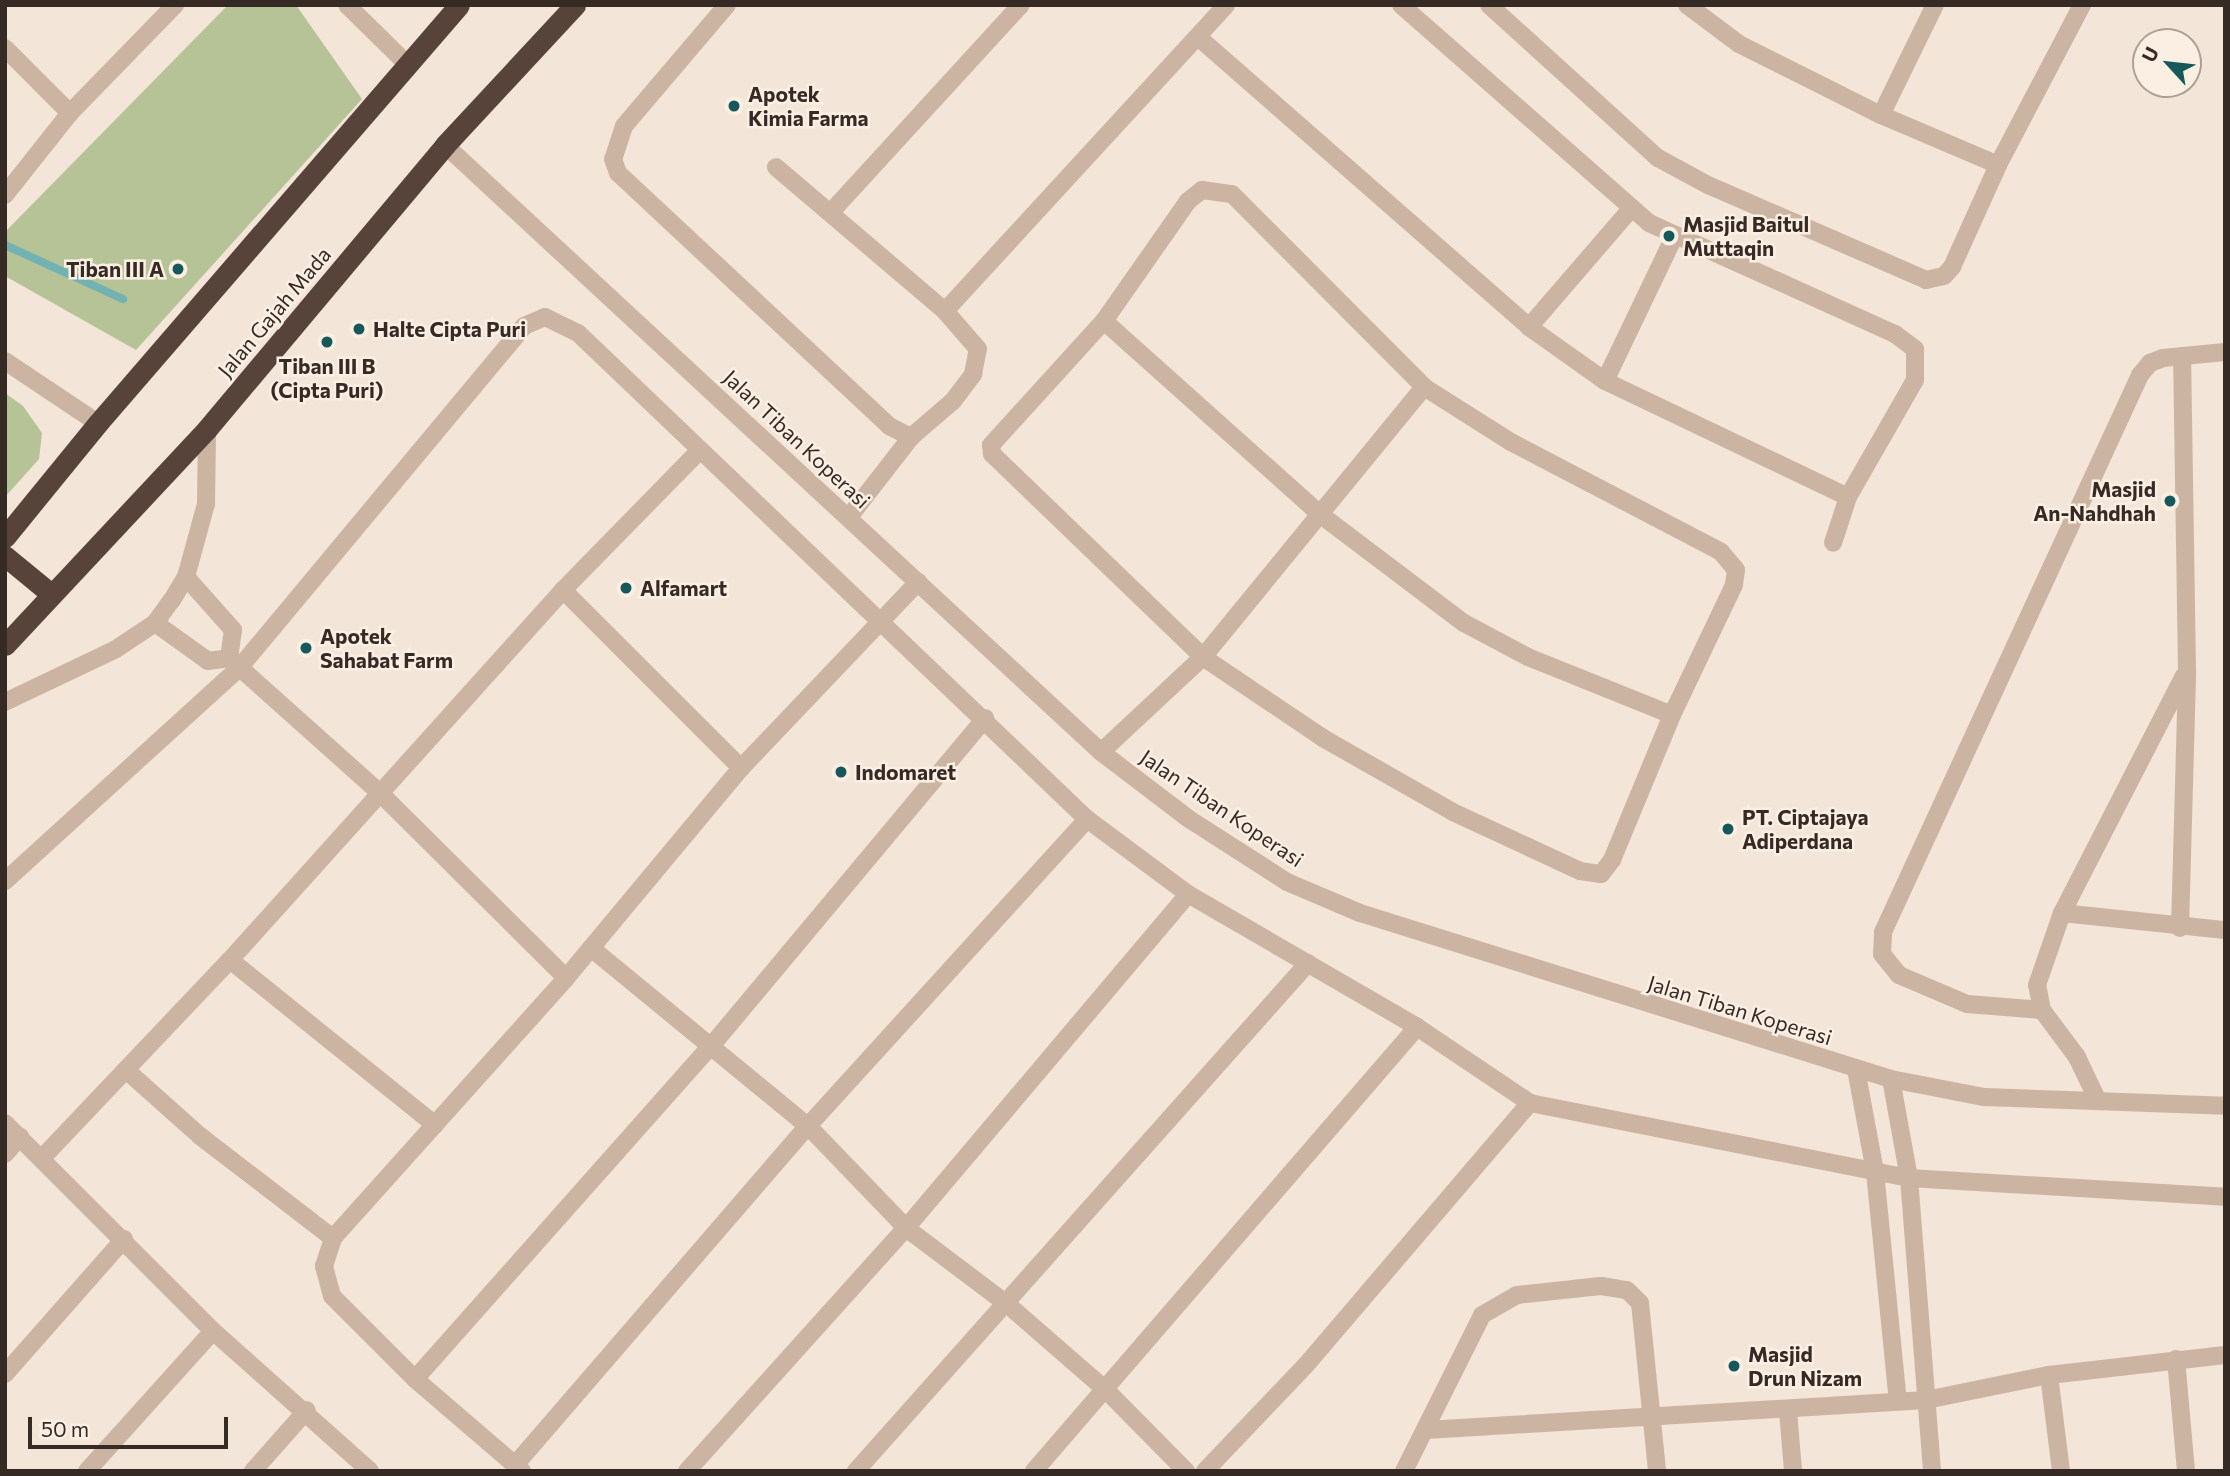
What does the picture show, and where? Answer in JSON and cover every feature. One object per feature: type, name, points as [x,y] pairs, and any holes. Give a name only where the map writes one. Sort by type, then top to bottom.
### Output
[{"type":"highway","points":[[5,537],[98,423],[459,5]]},
{"type":"highway","name":"Jalan Gajah Mada","points":[[5,645],[50,593],[207,429],[445,145],[575,5]]},
{"type":"highway","points":[[5,556],[50,593]]},
{"type":"street","points":[[5,195],[70,113],[175,5]]},
{"type":"street","points":[[347,5],[407,64]]},
{"type":"street","points":[[727,5],[624,126],[613,159],[618,173],[889,426],[911,437]]},
{"type":"street","points":[[831,212],[1021,5]]},
{"type":"street","points":[[945,311],[1226,5]]},
{"type":"street","points":[[1401,5],[1631,209],[1675,235],[1895,334],[1915,349],[1915,380],[1849,497],[1833,543]]},
{"type":"street","points":[[1489,5],[1658,158],[1707,185],[1926,280],[1944,276],[1952,267],[1998,165],[2082,5]]},
{"type":"street","points":[[1687,5],[1739,44],[1881,115],[1998,165]]},
{"type":"street","points":[[1881,115],[1933,6]]},
{"type":"street","points":[[1198,37],[1529,327],[1605,381],[1849,497]]},
{"type":"street","points":[[5,48],[70,113]]},
{"type":"street","name":"Jalan Tiban Koperasi","points":[[445,145],[1101,752],[1189,819],[1287,882],[1360,914],[1891,1079],[1984,1097],[2097,1099],[2225,1107]]},
{"type":"street","points":[[776,167],[945,311],[978,349],[973,374],[953,401],[911,437],[849,517]]},
{"type":"street","points":[[1202,190],[1232,194],[1424,387],[1511,442],[1721,552],[1731,562],[1736,570],[1734,585],[1672,715],[1612,860],[1601,874],[1593,875],[1453,812],[1323,738],[1203,657],[992,454],[991,445],[1104,321],[1188,201],[1202,190]]},
{"type":"street","points":[[1529,327],[1631,209]]},
{"type":"street","points":[[1605,381],[1675,235]]},
{"type":"street","points":[[5,881],[235,662],[524,326],[536,319],[561,322],[578,333],[698,452],[985,718],[1087,819],[1188,894],[1417,1027],[1530,1103],[1909,1178],[2225,1197]]},
{"type":"street","points":[[1104,321],[1321,515],[1490,639],[1672,715]]},
{"type":"street","points":[[2042,1010],[1967,1004],[1899,975],[1882,954],[1883,932],[2140,375],[2150,363],[2182,356],[2225,352]]},
{"type":"street","points":[[2180,928],[2187,670],[2182,356]]},
{"type":"street","points":[[5,361],[98,423]]},
{"type":"street","points":[[1101,752],[1203,657],[1424,387]]},
{"type":"street","points":[[5,702],[116,649],[155,623],[186,577],[206,504],[207,429]]},
{"type":"street","points":[[42,1158],[230,960],[563,590],[698,452]]},
{"type":"street","points":[[186,577],[233,630],[235,662]]},
{"type":"street","points":[[918,582],[741,768],[566,978],[333,1238],[324,1266],[332,1296],[415,1379],[518,1468],[808,1126],[1087,819]]},
{"type":"street","points":[[563,590],[741,768]]},
{"type":"street","points":[[155,623],[208,661],[235,662],[379,792],[566,978]]},
{"type":"street","points":[[2097,1099],[2077,1057],[2042,1010],[2037,985],[2062,913],[2187,670]]},
{"type":"street","points":[[415,1379],[712,1045],[985,718]]},
{"type":"street","points":[[687,1471],[906,1228],[1188,894]]},
{"type":"street","points":[[2062,913],[2180,928],[2225,930]]},
{"type":"street","points":[[591,948],[808,1126],[906,1228],[1007,1304],[1106,1391],[1185,1470]]},
{"type":"street","points":[[230,960],[435,1125]]},
{"type":"street","points":[[856,1471],[1308,963]]},
{"type":"street","points":[[1034,1471],[1106,1391],[1417,1027]]},
{"type":"street","points":[[1856,1069],[1875,1172],[1898,1401]]},
{"type":"street","points":[[126,1070],[200,1136],[333,1238]]},
{"type":"street","points":[[1891,1079],[1909,1178],[1932,1471]]},
{"type":"street","points":[[1205,1471],[1306,1365],[1530,1103]]},
{"type":"street","points":[[5,1124],[124,1239],[213,1331],[307,1410],[370,1471]]},
{"type":"street","points":[[5,1154],[20,1138]]},
{"type":"street","points":[[5,1374],[124,1239]]},
{"type":"street","points":[[1404,1471],[1482,1315],[1517,1295],[1601,1286],[1627,1290],[1640,1303],[1657,1471]]},
{"type":"street","points":[[87,1471],[213,1331]]},
{"type":"street","points":[[1426,1430],[1651,1414],[1788,1411],[1926,1400],[2049,1375],[2225,1355]]},
{"type":"street","points":[[2176,1359],[2186,1471]]},
{"type":"street","points":[[2049,1375],[2061,1471]]},
{"type":"street","points":[[253,1471],[307,1410]]},
{"type":"street","points":[[1788,1411],[1793,1471]]},
{"type":"green space","points":[[228,5],[296,5],[362,99],[136,350],[5,276],[5,232]]},
{"type":"green space","points":[[5,393],[23,406],[42,433],[39,459],[5,497]]},
{"type":"waterway","points":[[5,245],[123,299]]},
{"type":"place","name":"Apotek Kimia Farma","points":[[734,106]]},
{"type":"place","name":"Masjid Baitul Muttaqin","points":[[1669,236]]},
{"type":"place","name":"Tiban III A","points":[[178,269]]},
{"type":"place","name":"Halte Cipta Puri","points":[[359,329]]},
{"type":"place","name":"Tiban III B (Cipta Puri)","points":[[327,342]]},
{"type":"place","name":"Masjid An-Nahdhah","points":[[2170,501]]},
{"type":"place","name":"Alfamart","points":[[626,588]]},
{"type":"place","name":"Apotek Sahabat Farm","points":[[306,648]]},
{"type":"place","name":"Indomaret","points":[[841,772]]},
{"type":"place","name":"PT. Ciptajaya Adiperdana","points":[[1728,829]]},
{"type":"place","name":"Masjid Drun Nizam","points":[[1734,1366]]}]
